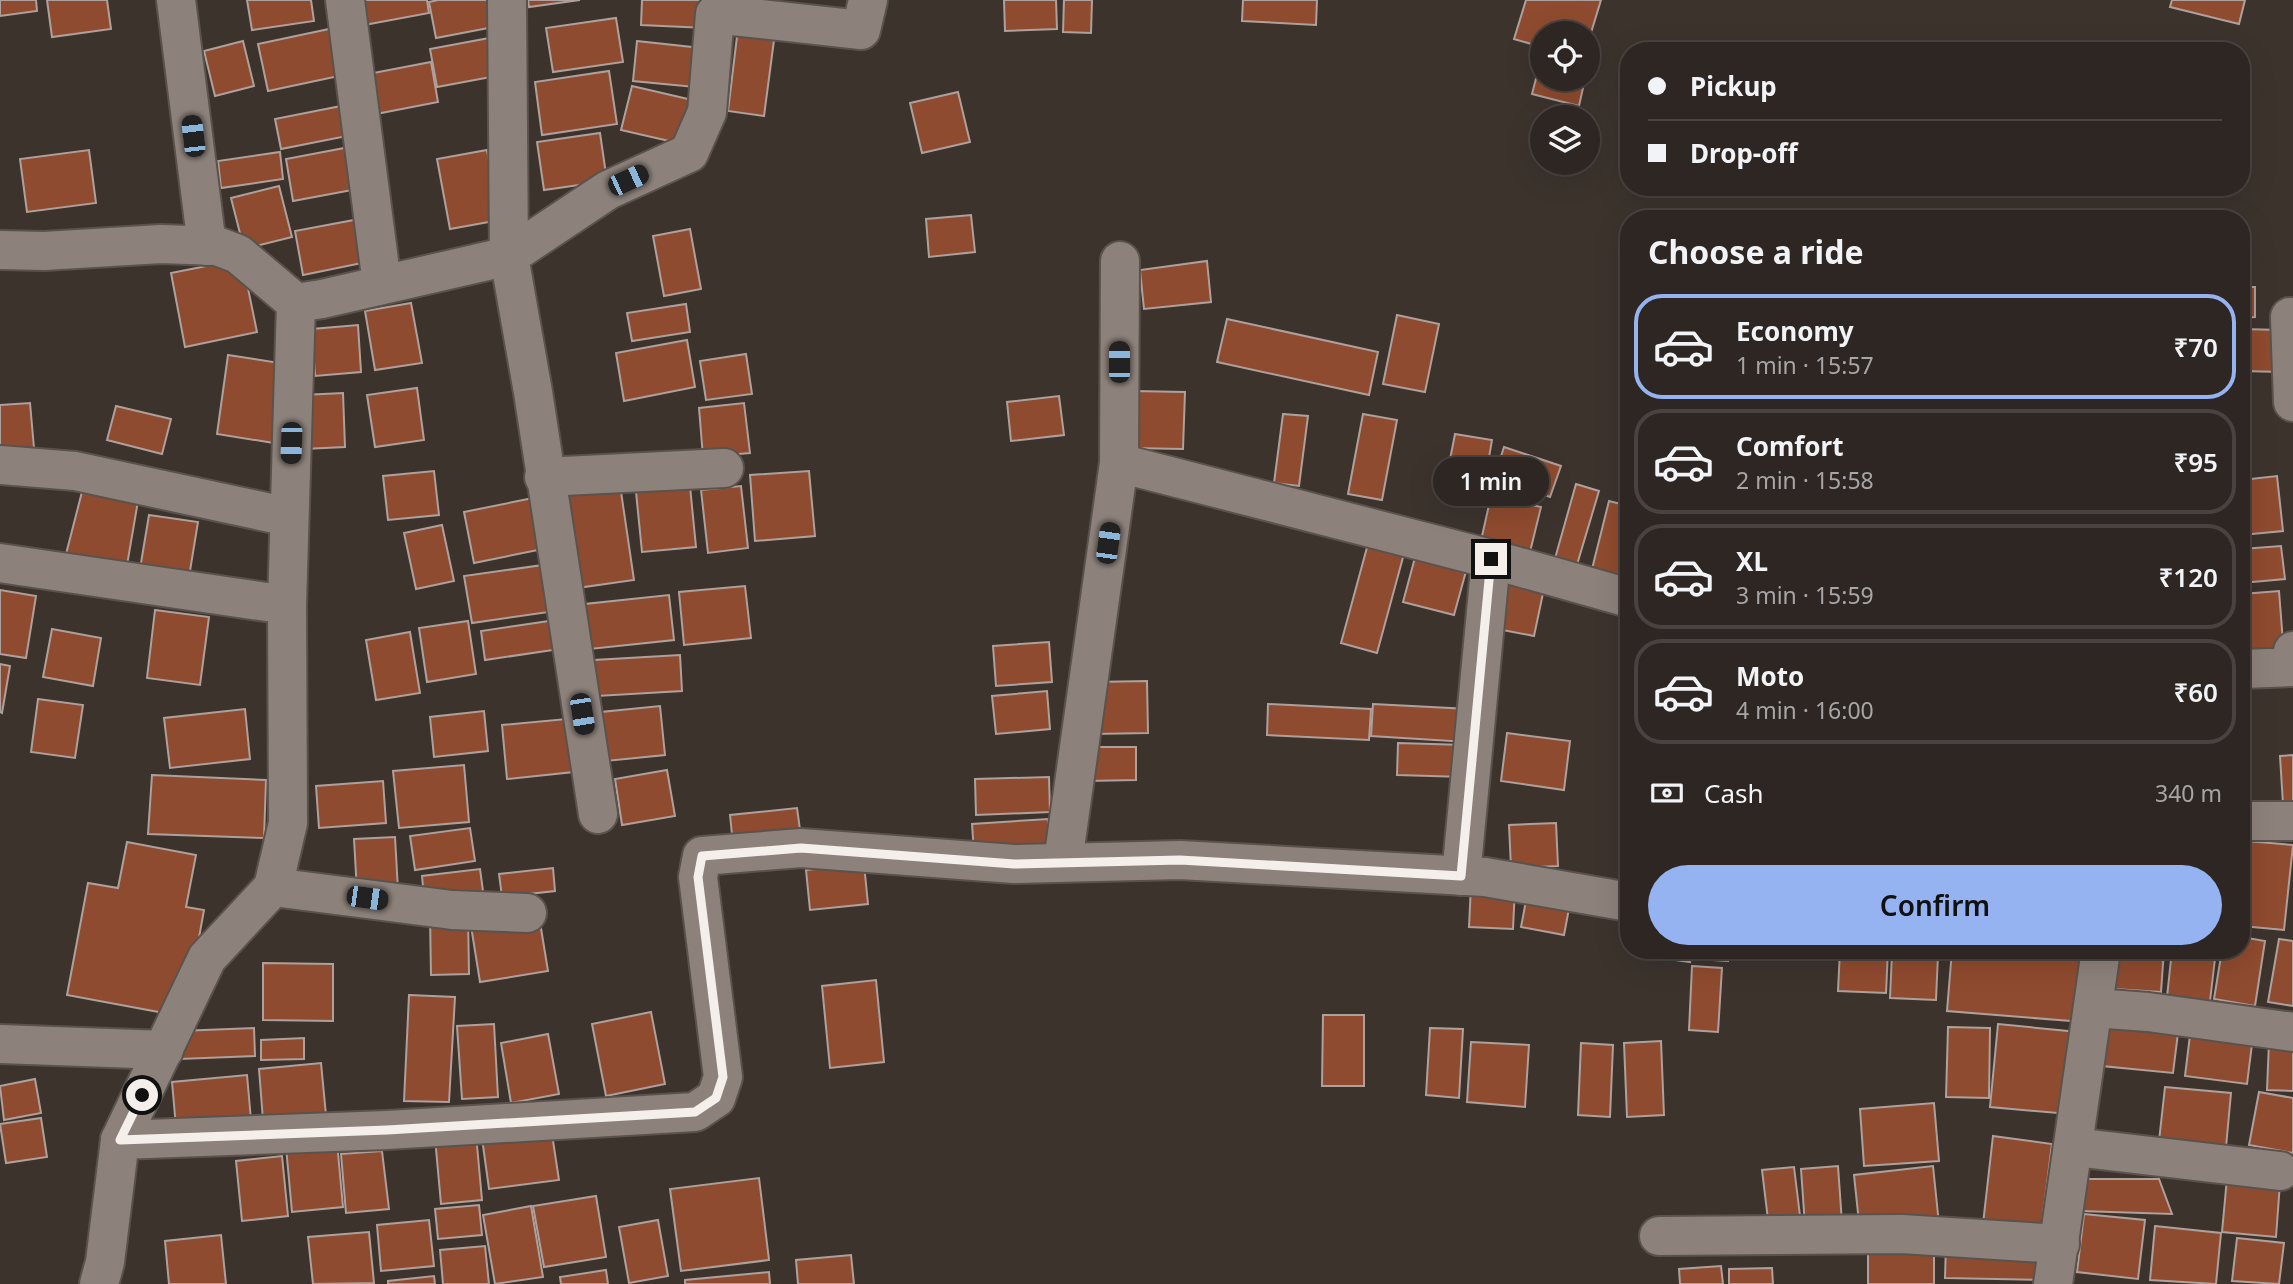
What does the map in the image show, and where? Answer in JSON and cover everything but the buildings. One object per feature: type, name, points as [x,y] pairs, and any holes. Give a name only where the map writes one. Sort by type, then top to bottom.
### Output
[{"type":"street","points":[[176,0],[207,246]]},
{"type":"street","points":[[345,0],[382,284]]},
{"type":"street","points":[[507,0],[509,256],[533,392],[598,814]]},
{"type":"street","points":[[0,250],[44,251],[162,244],[217,246],[238,254],[296,303],[509,256],[608,190],[689,153],[706,112],[715,13],[860,30],[868,0]]},
{"type":"street","points":[[1063,862],[1119,463],[1120,261]]},
{"type":"street","points":[[99,1284],[105,1262],[120,1140],[207,958],[273,887],[288,823],[287,605],[296,303]]},
{"type":"street","points":[[2290,317],[2293,402]]},
{"type":"street","points":[[1119,463],[1491,559],[1620,595]]},
{"type":"street","points":[[0,465],[75,471],[289,517]]},
{"type":"street","points":[[544,477],[724,468]]},
{"type":"street","points":[[1461,876],[1491,559]]},
{"type":"street","points":[[0,563],[287,605]]},
{"type":"street","points":[[2250,669],[2292,667],[2293,651]]},
{"type":"street","points":[[2250,821],[2293,821]]},
{"type":"street","points":[[120,1140],[387,1130],[695,1112],[716,1098],[723,1077],[698,877],[702,856],[801,848],[1014,864],[1180,860],[1485,877],[1620,900]]},
{"type":"street","points":[[273,887],[452,910],[527,913]]},
{"type":"street","points":[[2053,1284],[2100,959]]},
{"type":"street","points":[[2094,1008],[2293,1032]]},
{"type":"street","points":[[0,1044],[164,1050]]},
{"type":"street","points":[[2074,1147],[2280,1171]]},
{"type":"street","points":[[1659,1236],[1902,1234],[2060,1244]]},
{"type":"route","points":[[142,1095],[120,1140],[387,1130],[695,1112],[716,1098],[723,1077],[698,877],[702,856],[801,848],[1014,864],[1180,860],[1461,876],[1491,559]]}]
